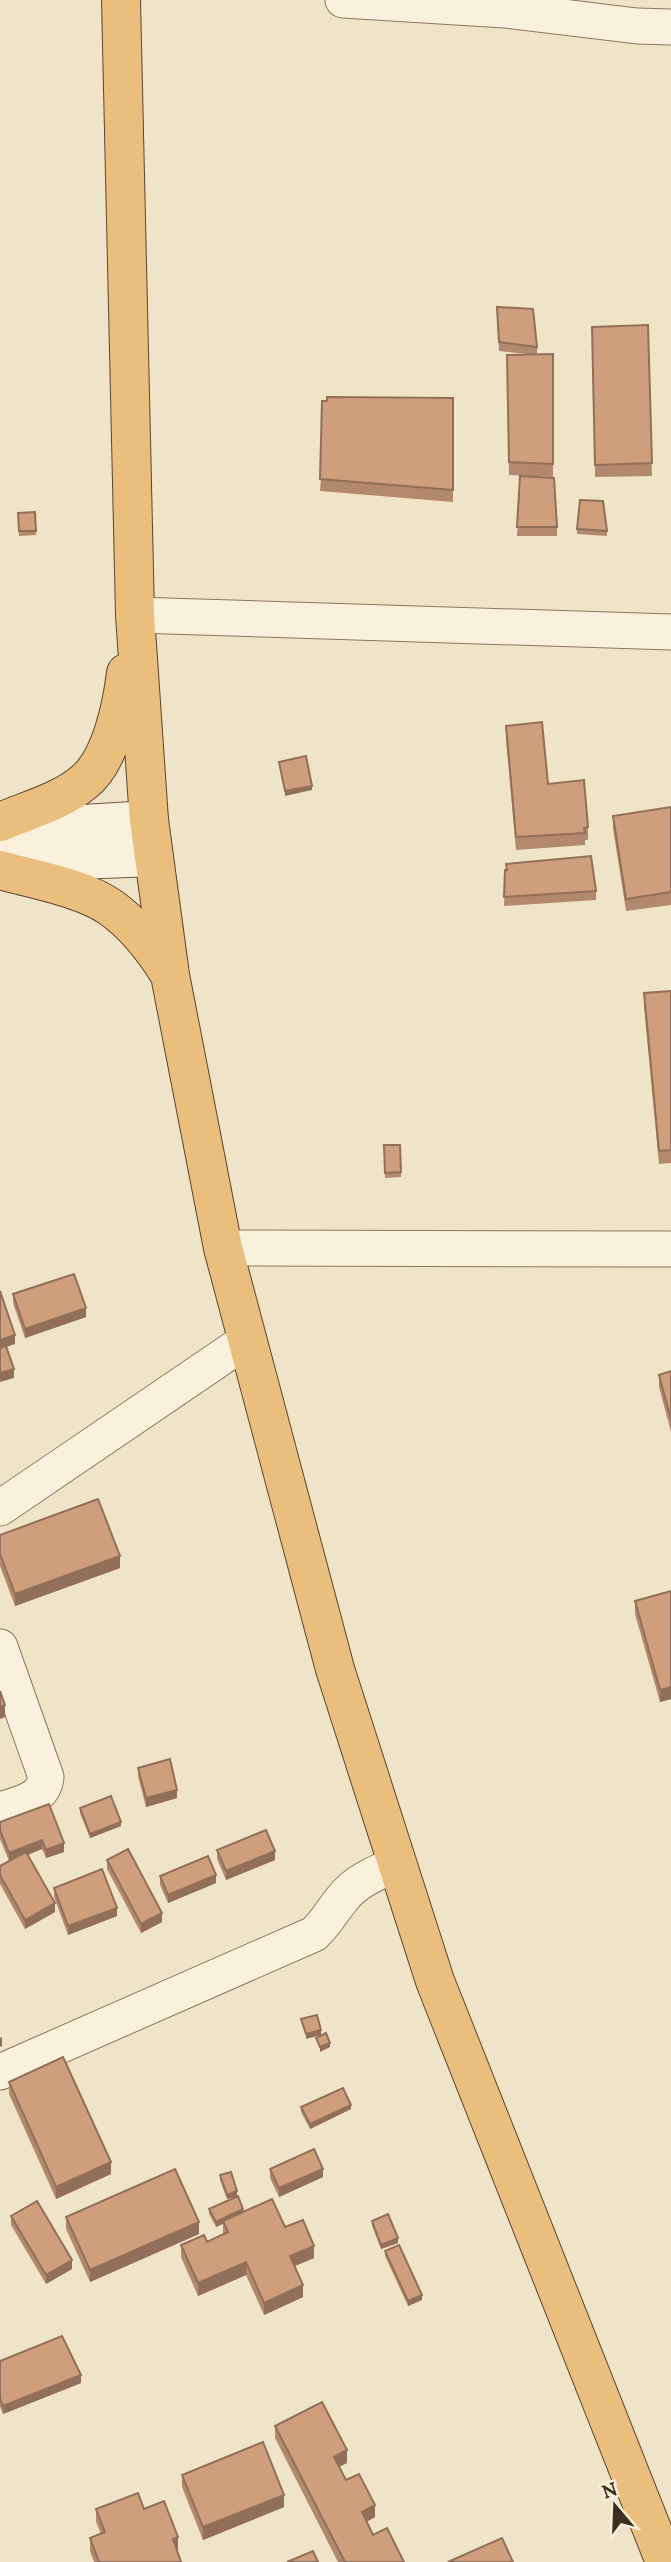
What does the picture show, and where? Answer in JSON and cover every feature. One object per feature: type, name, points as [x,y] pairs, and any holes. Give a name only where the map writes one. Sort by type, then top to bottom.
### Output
[{"type":"highway","points":[[121,0],[135,615],[149,820],[170,975],[223,1248],[335,1669],[435,1981],[665,2562]]},
{"type":"highway","points":[[0,822],[58,799],[85,782],[98,766],[121,710],[135,615]]},
{"type":"highway","points":[[0,870],[69,889],[109,906],[156,954],[170,975]]},
{"type":"main road","points":[[0,829],[149,820]]},
{"type":"main road","points":[[0,863],[154,858]]},
{"type":"street","points":[[343,0],[505,10],[637,26],[671,27]]},
{"type":"street","points":[[135,615],[671,632]]},
{"type":"street","points":[[223,1248],[671,1249]]},
{"type":"street","points":[[0,1508],[247,1340]]},
{"type":"street","points":[[0,1647],[46,1777],[41,1792],[0,1810]]},
{"type":"street","points":[[0,2072],[314,1934],[327,1921],[343,1897],[368,1877],[398,1864]]},
{"type":"building","points":[[497,307],[533,309],[537,347],[499,342]]},
{"type":"building","points":[[648,325],[652,463],[595,465],[592,327]]},
{"type":"building","points":[[553,354],[553,464],[509,462],[507,355]]},
{"type":"building","points":[[327,397],[453,398],[453,490],[320,479],[322,401],[327,401]]},
{"type":"building","points":[[520,476],[554,478],[557,527],[517,527]]},
{"type":"building","points":[[580,500],[603,501],[607,531],[577,529]]},
{"type":"building","points":[[35,512],[36,531],[19,531],[18,513]]},
{"type":"building","points":[[542,722],[548,784],[584,780],[588,827],[584,828],[585,833],[516,837],[506,726]]},
{"type":"building","points":[[306,756],[312,786],[285,791],[279,762]]},
{"type":"building","points":[[671,807],[671,892],[626,899],[613,816]]},
{"type":"building","points":[[591,856],[596,891],[504,897],[506,864]]},
{"type":"building","points":[[671,991],[671,1150],[659,1151],[644,993]]},
{"type":"building","points":[[384,1145],[400,1145],[401,1172],[385,1173]]},
{"type":"building","points":[[74,1274],[86,1308],[25,1329],[13,1294]]},
{"type":"building","points":[[0,1291],[15,1335],[0,1340]]},
{"type":"building","points":[[6,1346],[14,1369],[0,1373],[0,1348]]},
{"type":"building","points":[[671,1371],[671,1419],[659,1375]]},
{"type":"building","points":[[98,1499],[120,1556],[15,1594],[0,1554],[0,1535]]},
{"type":"building","points":[[671,1591],[671,1687],[660,1690],[635,1601]]},
{"type":"building","points":[[0,1691],[5,1705],[0,1707]]},
{"type":"building","points":[[170,1759],[177,1790],[146,1798],[138,1768]]},
{"type":"building","points":[[111,1796],[121,1822],[90,1834],[80,1808]]},
{"type":"building","points":[[49,1804],[64,1843],[46,1850],[42,1840],[9,1853],[0,1830],[0,1822]]},
{"type":"building","points":[[266,1830],[275,1851],[226,1871],[217,1850]]},
{"type":"building","points":[[128,1849],[162,1913],[141,1924],[107,1860]]},
{"type":"building","points":[[26,1852],[55,1903],[25,1920],[0,1875],[0,1866]]},
{"type":"building","points":[[208,1856],[216,1875],[168,1895],[160,1876]]},
{"type":"building","points":[[102,1869],[117,1908],[68,1926],[54,1888]]},
{"type":"building","points":[[317,2015],[321,2030],[306,2034],[301,2019]]},
{"type":"building","points":[[326,2033],[330,2043],[320,2047],[316,2038]]},
{"type":"building","points":[[63,2057],[111,2162],[56,2187],[9,2082]]},
{"type":"building","points":[[343,2088],[351,2105],[310,2124],[301,2107]]},
{"type":"building","points":[[314,2149],[323,2169],[279,2188],[270,2169]]},
{"type":"building","points":[[175,2169],[199,2222],[90,2270],[66,2217]]},
{"type":"building","points":[[231,2172],[237,2191],[227,2195],[220,2175]]},
{"type":"building","points":[[238,2196],[243,2209],[216,2222],[209,2209]]},
{"type":"building","points":[[272,2199],[285,2227],[303,2220],[314,2246],[290,2256],[303,2285],[264,2303],[246,2262],[198,2283],[181,2245],[204,2235],[207,2242],[228,2232],[223,2221]]},
{"type":"building","points":[[37,2201],[72,2260],[46,2275],[11,2216]]},
{"type":"building","points":[[388,2214],[398,2238],[381,2245],[372,2221]]},
{"type":"building","points":[[399,2245],[422,2295],[408,2301],[385,2251]]},
{"type":"building","points":[[62,2336],[81,2375],[3,2406],[0,2398],[0,2361]]},
{"type":"building","points":[[322,2402],[347,2450],[334,2457],[346,2480],[359,2474],[375,2505],[362,2512],[373,2535],[387,2528],[404,2562],[345,2562],[275,2426]]},
{"type":"building","points":[[263,2442],[284,2495],[203,2527],[182,2475]]},
{"type":"building","points":[[138,2493],[144,2509],[164,2501],[178,2537],[173,2539],[181,2562],[99,2562],[90,2538],[105,2532],[96,2509]]},
{"type":"building","points":[[502,2538],[513,2562],[448,2562]]},
{"type":"building","points":[[313,2551],[318,2562],[287,2562]]}]
